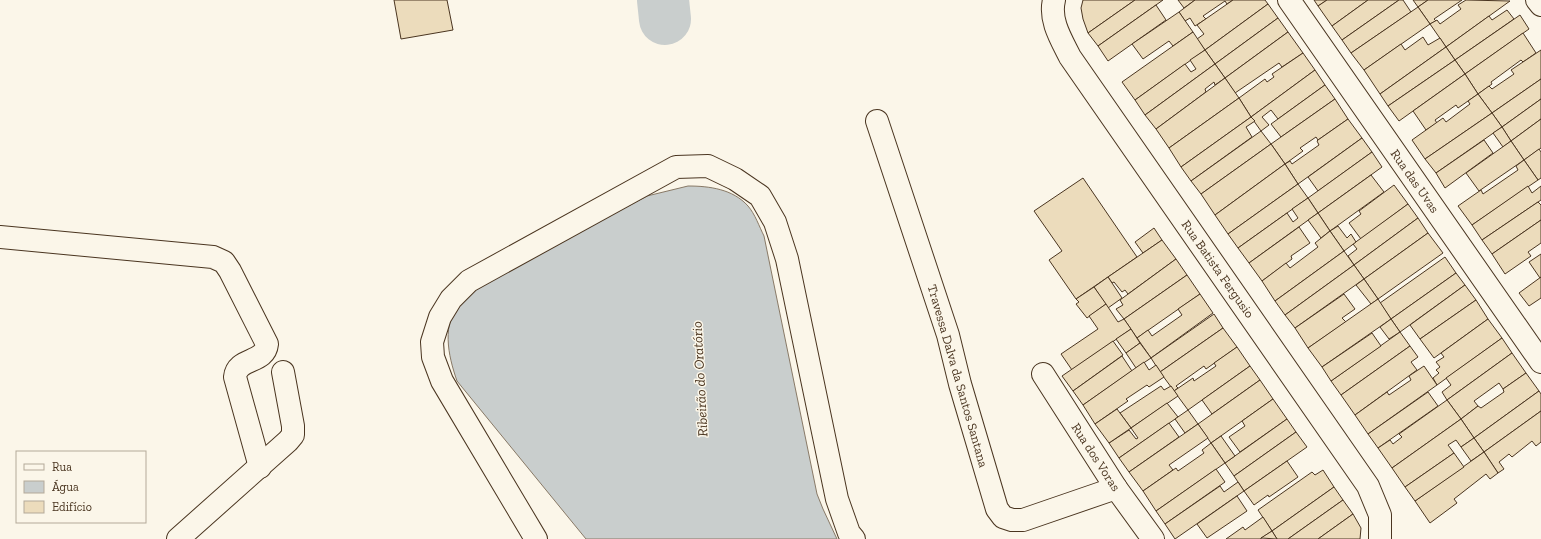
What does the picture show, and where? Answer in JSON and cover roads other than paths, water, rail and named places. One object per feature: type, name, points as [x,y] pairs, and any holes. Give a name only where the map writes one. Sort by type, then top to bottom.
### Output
[{"type":"street","name":"Rua Batista Fergusio","points":[[1054,0],[1052,8],[1056,29],[1070,57],[1368,486],[1380,515],[1380,539]]},
{"type":"street","name":"Rua das Uvas","points":[[1290,0],[1541,362]]},
{"type":"street","points":[[1537,0],[1541,5]]},
{"type":"street","name":"Travessa Dalva da Santos Santana","points":[[877,121],[948,335],[960,384],[997,509],[1003,517],[1012,520],[1023,520],[1116,488]]},
{"type":"street","points":[[536,539],[442,381],[433,357],[432,342],[440,317],[451,299],[469,281],[676,167],[708,166],[735,179],[760,196],[775,222],[787,259],[837,499],[849,533],[854,539]]},
{"type":"street","points":[[0,237],[213,257],[224,262],[267,344],[266,350],[262,355],[239,366],[235,377],[260,467]]},
{"type":"street","points":[[178,539],[260,467],[293,435],[293,426],[283,372]]},
{"type":"street","name":"Rua dos Voras","points":[[1043,374],[1116,488],[1152,539]]},
{"type":"water","points":[[688,186],[712,188],[728,192],[742,200],[755,216],[764,236],[817,494],[837,539],[586,539],[457,381],[449,350],[449,329],[455,309],[461,300],[475,287],[647,196]]},
{"type":"waterway","name":"Ribeirão do Oratório","points":[[663,0],[665,19]]}]
